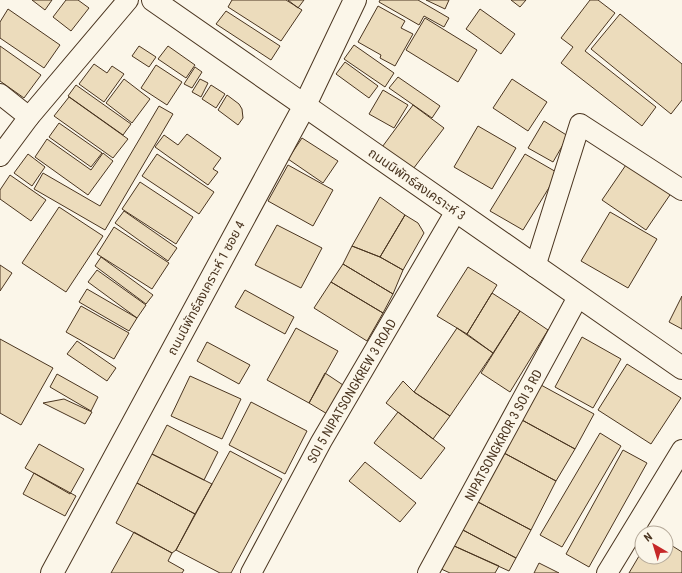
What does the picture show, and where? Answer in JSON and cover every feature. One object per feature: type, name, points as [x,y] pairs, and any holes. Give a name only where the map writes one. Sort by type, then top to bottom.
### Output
[{"type":"street","points":[[0,156],[29,117],[128,0]]},
{"type":"street","name":"ถนนนิพัทธ์สงเคราะห์ 3","points":[[153,0],[304,107],[682,368]]},
{"type":"street","name":"ถนนนิพัทธ์สงเคราะห์ 1 ซอย 4","points":[[52,573],[304,107],[355,0]]},
{"type":"street","points":[[0,94],[29,117]]},
{"type":"street","points":[[535,267],[580,124],[682,190]]},
{"type":"street","name":"SOI 5 NIPATSONGKREW 3 ROAD","points":[[251,573],[321,442],[456,211]]},
{"type":"street","name":"NIPATSONGKROR 3 SOI 3 RD","points":[[428,573],[578,297]]},
{"type":"street","points":[[607,573],[682,450]]},
{"type":"building","points":[[32,0],[52,0],[45,10]]},
{"type":"building","points":[[66,0],[78,0],[89,8],[71,31],[53,17]]},
{"type":"building","points":[[232,0],[286,0],[302,10],[281,41],[228,7]]},
{"type":"building","points":[[288,0],[304,0],[298,8]]},
{"type":"building","points":[[380,0],[418,0],[449,18],[444,27],[424,16],[419,25],[379,2]]},
{"type":"building","points":[[426,0],[449,0],[445,9]]},
{"type":"building","points":[[511,0],[526,0],[520,7]]},
{"type":"building","points":[[590,0],[598,0],[615,13],[585,51],[656,107],[642,126],[561,63],[573,47],[561,38]]},
{"type":"building","points":[[378,6],[405,21],[401,28],[413,34],[395,66],[380,58],[381,55],[358,42]]},
{"type":"building","points":[[8,9],[60,45],[44,68],[0,38],[0,22]]},
{"type":"building","points":[[480,9],[515,34],[501,54],[466,29]]},
{"type":"building","points":[[226,11],[280,46],[271,60],[216,24]]},
{"type":"building","points":[[620,14],[682,64],[682,100],[671,114],[591,49]]},
{"type":"building","points":[[425,18],[477,50],[458,82],[406,50]]},
{"type":"building","points":[[354,45],[394,73],[385,87],[344,59]]},
{"type":"building","points":[[0,46],[41,75],[24,98],[0,81]]},
{"type":"building","points":[[139,46],[156,57],[149,67],[132,56]]},
{"type":"building","points":[[168,46],[195,65],[186,78],[158,59]]},
{"type":"building","points":[[345,62],[378,86],[369,98],[336,74]]},
{"type":"building","points":[[94,64],[107,73],[112,66],[124,74],[104,102],[79,84]]},
{"type":"building","points":[[156,65],[182,82],[167,105],[141,88]]},
{"type":"building","points":[[195,67],[202,72],[192,88],[184,84]]},
{"type":"building","points":[[398,77],[440,106],[432,118],[389,88]]},
{"type":"building","points":[[124,79],[150,99],[132,123],[106,103]]},
{"type":"building","points":[[200,79],[208,83],[201,97],[192,92]]},
{"type":"building","points":[[512,79],[547,102],[528,131],[493,108]]},
{"type":"building","points":[[76,85],[131,124],[123,135],[68,96]]},
{"type":"building","points":[[211,85],[225,94],[216,108],[202,99]]},
{"type":"building","points":[[383,90],[408,105],[394,128],[369,114]]},
{"type":"building","points":[[227,95],[239,104],[242,109],[243,118],[238,125],[218,110]]},
{"type":"building","points":[[69,97],[128,139],[113,158],[54,116]]},
{"type":"building","points":[[413,105],[444,128],[407,177],[377,154]]},
{"type":"building","points":[[159,106],[173,114],[105,230],[34,189],[43,173],[100,206]]},
{"type":"building","points":[[544,121],[568,136],[553,162],[528,148]]},
{"type":"building","points":[[59,123],[102,153],[91,167],[49,137]]},
{"type":"building","points":[[478,126],[516,148],[492,189],[454,167]]},
{"type":"building","points":[[187,134],[221,158],[213,169],[218,172],[208,185],[155,147],[164,135],[178,145]]},
{"type":"building","points":[[302,138],[338,161],[323,183],[288,159]]},
{"type":"building","points":[[47,139],[91,170],[103,153],[113,161],[88,195],[35,157]]},
{"type":"building","points":[[28,154],[45,167],[32,186],[14,173]]},
{"type":"building","points":[[157,154],[214,192],[199,214],[142,176]]},
{"type":"building","points":[[525,154],[558,173],[523,230],[490,211]]},
{"type":"building","points":[[630,159],[674,189],[646,230],[602,200]]},
{"type":"building","points":[[288,165],[333,190],[313,226],[268,201]]},
{"type":"building","points":[[10,175],[46,200],[31,221],[0,199],[0,190]]},
{"type":"building","points":[[140,182],[193,217],[176,244],[122,209]]},
{"type":"building","points":[[380,197],[405,215],[380,257],[352,246]]},
{"type":"building","points":[[59,207],[103,236],[66,292],[22,263]]},
{"type":"building","points":[[124,211],[177,248],[168,261],[115,223]]},
{"type":"building","points":[[610,212],[657,239],[628,288],[581,261]]},
{"type":"building","points":[[405,215],[418,223],[424,233],[403,270],[380,257]]},
{"type":"building","points":[[277,225],[322,248],[301,288],[255,265]]},
{"type":"building","points":[[114,227],[169,263],[152,289],[97,254]]},
{"type":"building","points":[[352,246],[380,257],[403,270],[393,294],[343,264]]},
{"type":"building","points":[[101,257],[153,295],[146,304],[95,266]]},
{"type":"building","points":[[343,264],[393,294],[383,313],[331,282]]},
{"type":"building","points":[[0,265],[12,273],[0,291]]},
{"type":"building","points":[[468,267],[497,285],[467,334],[437,316]]},
{"type":"building","points":[[97,270],[146,305],[137,318],[88,282]]},
{"type":"building","points":[[331,282],[383,313],[367,341],[314,308]]},
{"type":"building","points":[[87,289],[137,318],[129,331],[79,302]]},
{"type":"building","points":[[245,290],[294,317],[285,334],[235,307]]},
{"type":"building","points":[[492,293],[520,311],[493,353],[467,334]]},
{"type":"building","points":[[682,296],[682,329],[669,322]]},
{"type":"building","points":[[81,306],[129,333],[114,359],[66,332]]},
{"type":"building","points":[[520,311],[548,330],[510,392],[481,373]]},
{"type":"building","points":[[296,328],[338,351],[309,403],[267,380]]},
{"type":"building","points":[[457,328],[493,353],[450,416],[414,392]]},
{"type":"building","points":[[582,337],[621,359],[593,408],[555,387]]},
{"type":"building","points":[[0,339],[53,368],[21,425],[0,413]]},
{"type":"building","points":[[77,341],[116,368],[107,381],[67,354]]},
{"type":"building","points":[[207,342],[250,365],[239,384],[197,361]]},
{"type":"building","points":[[627,364],[681,398],[651,444],[598,410]]},
{"type":"building","points":[[325,373],[346,387],[329,415],[309,403]]},
{"type":"building","points":[[57,374],[98,397],[91,411],[50,387]]},
{"type":"building","points":[[190,376],[241,399],[222,439],[171,416]]},
{"type":"building","points":[[403,381],[414,392],[450,416],[433,439],[386,403]]},
{"type":"building","points":[[541,385],[594,414],[575,449],[522,420]]},
{"type":"building","points":[[64,399],[92,412],[85,424],[43,403]]},
{"type":"building","points":[[251,402],[307,431],[285,474],[229,445]]},
{"type":"building","points":[[398,412],[445,448],[421,479],[374,443]]},
{"type":"building","points":[[522,420],[575,449],[556,481],[504,453]]},
{"type":"building","points":[[167,425],[218,452],[204,480],[152,454]]},
{"type":"building","points":[[600,433],[621,446],[562,547],[540,535]]},
{"type":"building","points":[[39,444],[84,469],[70,494],[25,468]]},
{"type":"building","points":[[623,450],[647,463],[589,567],[566,554]]},
{"type":"building","points":[[230,451],[282,479],[231,573],[220,573],[176,550]]},
{"type":"building","points":[[504,453],[556,481],[531,530],[478,502]]},
{"type":"building","points":[[152,454],[212,484],[195,514],[137,483]]},
{"type":"building","points":[[365,462],[416,503],[400,522],[349,481]]},
{"type":"building","points":[[34,473],[76,496],[65,516],[23,494]]},
{"type":"building","points":[[137,483],[195,514],[176,550],[172,553],[116,523]]},
{"type":"building","points":[[478,502],[531,530],[516,558],[461,529]]},
{"type":"building","points":[[461,529],[516,558],[509,571],[452,545]]},
{"type":"building","points":[[134,532],[172,553],[168,561],[184,570],[182,573],[111,573]]},
{"type":"building","points":[[452,545],[499,566],[495,573],[450,573],[439,568]]},
{"type":"building","points":[[674,547],[682,552],[682,573],[629,573],[634,565],[674,565]]},
{"type":"building","points":[[539,563],[559,573],[534,573]]}]
